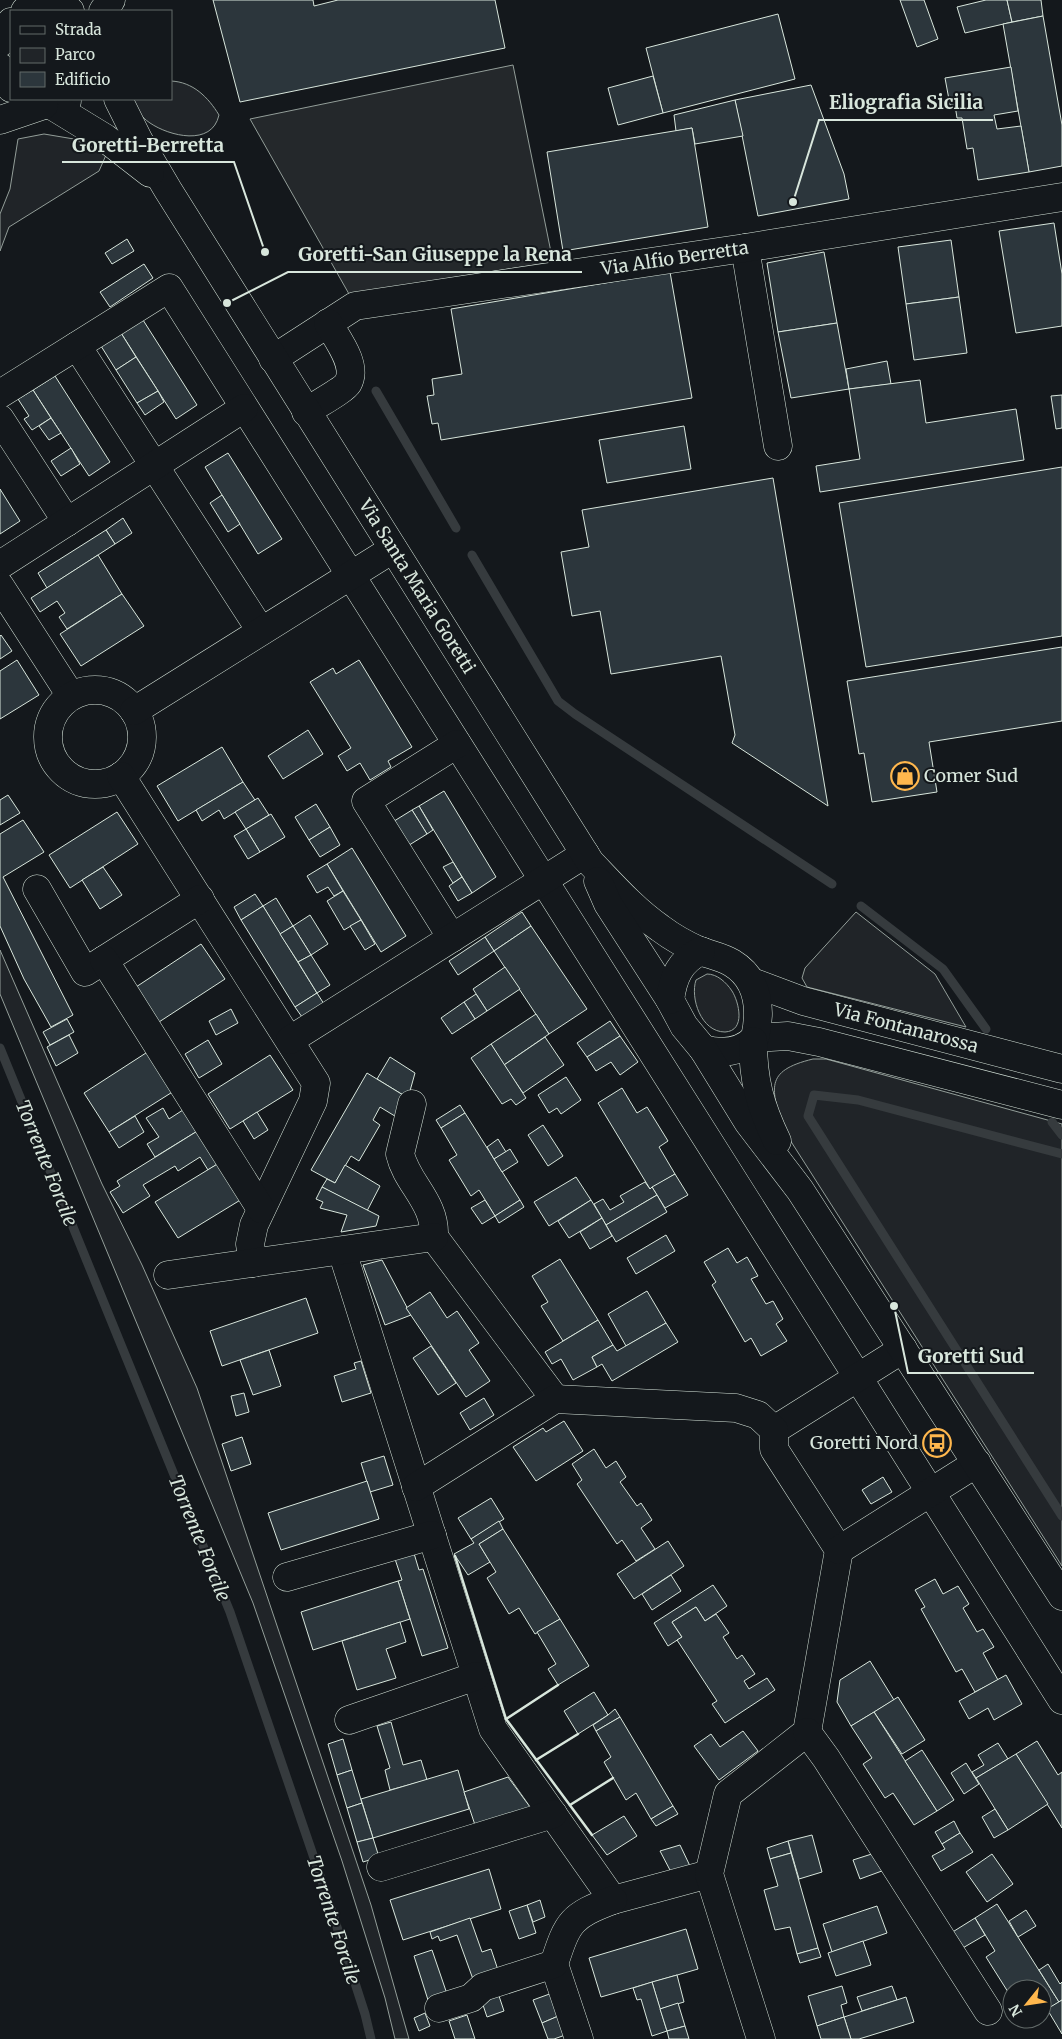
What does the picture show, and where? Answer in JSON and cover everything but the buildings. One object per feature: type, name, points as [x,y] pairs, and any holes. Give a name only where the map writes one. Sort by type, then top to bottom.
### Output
[{"type":"street","points":[[26,10],[40,0]]},
{"type":"street","points":[[29,10],[46,6],[60,7],[68,10]]},
{"type":"street","points":[[0,42],[10,24]]},
{"type":"street","points":[[0,67],[10,87]]},
{"type":"street","points":[[118,100],[139,141],[168,190]]},
{"type":"street","points":[[0,120],[48,102],[134,159],[168,190]]},
{"type":"street","name":"Via Santa Maria Goretti","points":[[168,190],[588,858],[652,923],[701,951]]},
{"type":"street","name":"Via Alfio Berretta","points":[[273,359],[355,306],[745,248],[1062,197]]},
{"type":"street","points":[[745,248],[778,446]]},
{"type":"street","points":[[0,394],[169,288],[1062,1700]]},
{"type":"street","points":[[306,412],[347,385],[352,371],[345,353],[328,324]]},
{"type":"street","points":[[78,346],[260,632]]},
{"type":"street","points":[[0,565],[244,408]]},
{"type":"street","points":[[0,419],[67,522]]},
{"type":"street","points":[[134,711],[393,549]]},
{"type":"street","points":[[0,586],[71,696]]},
{"type":"street","points":[[100,690],[119,697],[134,711],[140,724],[142,739],[139,754],[132,766],[121,776],[107,783],[92,784],[77,781],[64,773],[54,761],[49,747],[48,732],[52,717],[71,696],[86,691],[100,690]]},
{"type":"street","points":[[452,938],[366,801],[457,744]]},
{"type":"street","points":[[121,776],[316,1083],[313,1101],[260,1209],[250,1244],[252,1263]]},
{"type":"street","points":[[290,1040],[543,880],[588,858],[608,904],[670,1000],[684,1026],[703,1049],[748,1122],[800,1190],[1062,1596]]},
{"type":"street","points":[[37,889],[85,972],[200,899]]},
{"type":"street","points":[[670,1000],[679,968],[689,958],[701,951],[734,964],[752,982],[757,997],[758,1011],[753,1064],[763,1114],[800,1190]]},
{"type":"street","points":[[104,960],[260,1209]]},
{"type":"street","name":"Via Fontanarossa","points":[[752,982],[803,1001],[1062,1069]]},
{"type":"street","name":"Via Fontanarossa","points":[[754,1040],[788,1036],[819,1042],[1062,1105]]},
{"type":"street","points":[[703,1049],[723,1053],[742,1048],[754,1040]]},
{"type":"street","points":[[412,1104],[400,1154],[431,1214],[435,1226],[434,1237],[555,1399]]},
{"type":"street","points":[[168,1275],[434,1237]]},
{"type":"street","points":[[342,1251],[493,1729],[612,1900]]},
{"type":"street","points":[[774,1430],[903,1349]]},
{"type":"street","points":[[416,1487],[555,1399],[736,1408],[758,1415],[774,1430],[774,1449],[839,1550],[807,1732],[728,1794],[709,1874],[761,2039]]},
{"type":"street","points":[[839,1550],[977,1463]]},
{"type":"street","points":[[287,1577],[432,1535]]},
{"type":"street","points":[[349,1720],[476,1676]]},
{"type":"street","points":[[807,1732],[826,1758],[988,2010]]},
{"type":"street","points":[[381,1867],[553,1814]]},
{"type":"street","points":[[579,2039],[554,1964],[561,1942],[572,1921],[585,1910],[612,1900],[709,1874]]},
{"type":"street","points":[[439,2008],[471,1998],[483,1987],[554,1964]]},
{"type":"green space","points":[[172,81],[193,87],[205,97],[219,115],[215,125],[208,132],[189,136],[178,135],[158,128],[144,118],[131,100],[172,100]]},
{"type":"green space","points":[[44,134],[74,139],[106,155],[99,171],[9,227],[0,251],[0,214],[10,189],[18,139]]},
{"type":"green space","points":[[856,912],[935,974],[966,1027],[807,987],[802,978],[805,968]]},
{"type":"green space","points":[[0,950],[102,1184],[142,1265],[197,1388],[371,1905],[409,2039],[395,2039],[385,1998],[342,1861],[253,1603],[0,994]]},
{"type":"green space","points":[[707,974],[721,979],[735,996],[739,1015],[736,1027],[732,1030],[725,1032],[717,1031],[699,1013],[695,996],[696,980]]},
{"type":"green space","points":[[813,1059],[826,1059],[1062,1124],[1062,1566],[783,1129],[774,1092],[775,1084],[779,1076],[786,1069]]},
{"type":"shaded area","points":[[513,65],[553,262],[349,294],[250,119]]},
{"type":"waterway","points":[[376,391],[456,528]]},
{"type":"waterway","points":[[472,555],[558,701],[832,884]]},
{"type":"waterway","points":[[861,906],[943,969],[986,1029]]},
{"type":"waterway","name":"Torrente Forcile","points":[[0,1048],[230,1612],[326,1893],[365,2014],[371,2039]]},
{"type":"waterway","points":[[1062,1154],[858,1100],[814,1095],[808,1116],[1062,1516]]},
{"type":"waterway","points":[[1052,1122],[1062,1135]]},
{"type":"wall","points":[[455,1556],[506,1719],[592,1835]]},
{"type":"wall","points":[[506,1719],[558,1685]]},
{"type":"wall","points":[[536,1760],[578,1734]]},
{"type":"wall","points":[[570,1805],[613,1778]]},
{"type":"place","name":"Eliografia Sicilia","points":[[793,202]]},
{"type":"place","name":"Goretti-Berretta","points":[[265,252]]},
{"type":"place","name":"Goretti-San Giuseppe la Rena","points":[[227,303]]},
{"type":"place","name":"Comer Sud","points":[[905,776]]},
{"type":"place","name":"Goretti Sud","points":[[894,1306]]},
{"type":"place","name":"Goretti Nord","points":[[937,1443]]}]
